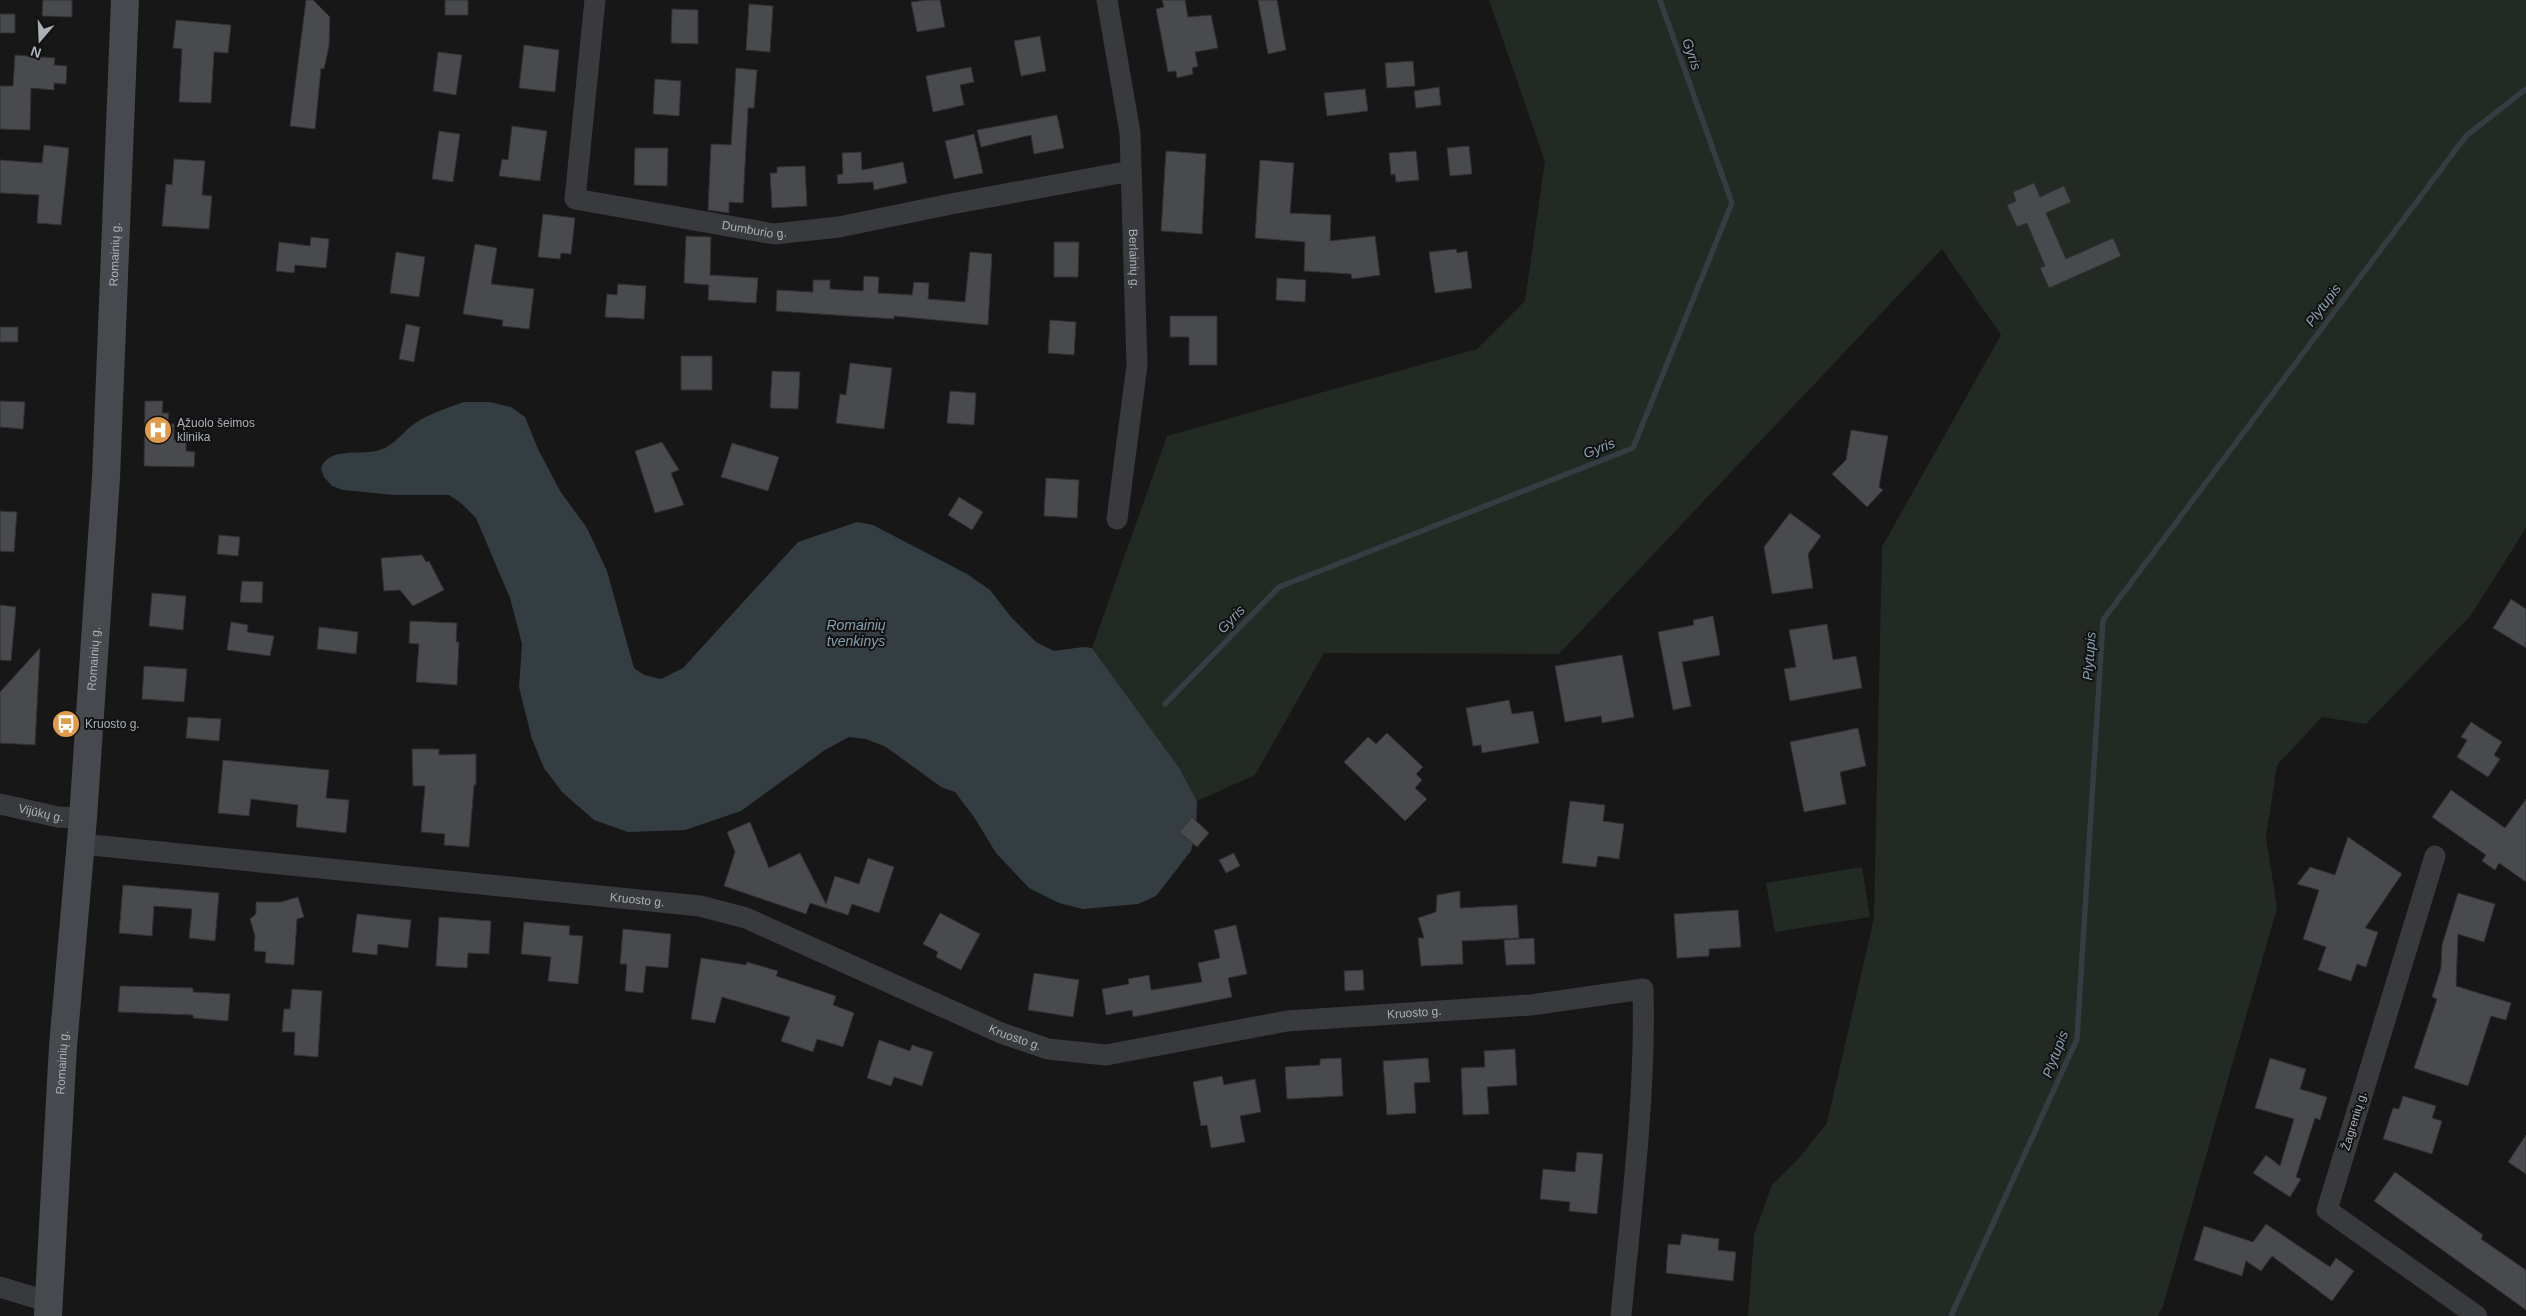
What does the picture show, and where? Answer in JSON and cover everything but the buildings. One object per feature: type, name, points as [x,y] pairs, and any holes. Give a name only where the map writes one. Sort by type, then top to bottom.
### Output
[{"type":"main road","name":"Romainių g.","points":[[48,1309],[63,1054],[82,831],[106,478],[125,0]]},
{"type":"street","name":"Dumburio g.","points":[[595,0],[575,199],[774,234],[839,227],[951,204],[1131,172]]},
{"type":"street","name":"Berlainių g.","points":[[1107,0],[1130,133],[1137,365],[1117,519]]},
{"type":"street","name":"Vijūkų g.","points":[[0,804],[58,817],[82,831]]},
{"type":"street","name":"Kruosto g.","points":[[82,831],[700,906],[746,918],[1001,1034],[1048,1049],[1106,1055],[1287,1021],[1531,1005],[1643,989],[1644,1020],[1636,1158],[1621,1316]]},
{"type":"street","name":"Žagrenių g.","points":[[2435,856],[2327,1210],[2477,1316]]},
{"type":"street","points":[[0,1287],[48,1309]]},
{"type":"shaded area","points":[[1489,0],[2526,0],[2526,528],[2471,615],[2366,724],[2322,717],[2277,765],[2266,837],[2277,908],[2163,1306],[2158,1316],[1748,1316],[1754,1235],[1772,1185],[1800,1157],[1827,1123],[1874,918],[1882,547],[2001,335],[1942,249],[1559,654],[1324,653],[1255,775],[1197,801],[1180,769],[1092,648],[1167,436],[1477,349],[1525,301],[1545,161]]},
{"type":"shaded area","points":[[1862,867],[1870,917],[1775,932],[1766,883]]},
{"type":"water","name":"Romainių tvenkinys","points":[[464,402],[489,402],[511,407],[525,417],[538,449],[560,491],[587,528],[607,571],[634,668],[644,675],[661,679],[683,668],[798,542],[857,522],[873,525],[967,574],[990,590],[1011,617],[1036,642],[1054,651],[1083,647],[1092,648],[1180,769],[1197,801],[1196,831],[1191,851],[1156,896],[1138,904],[1083,909],[1059,903],[1029,888],[996,853],[974,817],[955,792],[941,787],[886,747],[866,739],[849,737],[825,750],[741,811],[685,830],[628,832],[594,820],[562,792],[544,768],[532,739],[519,687],[522,644],[510,598],[476,518],[462,504],[449,495],[394,495],[343,490],[332,486],[324,477],[321,468],[325,461],[337,454],[369,452],[388,447],[419,420]]},
{"type":"waterway","name":"Gyris","points":[[1165,704],[1279,587],[1633,448],[1732,203],[1660,0]]},
{"type":"waterway","name":"Plytupis","points":[[1951,1316],[2077,1039],[2103,620],[2466,136],[2526,89]]},
{"type":"place","name":"Ąžuolo šeimos klinika","points":[[158,430]]},
{"type":"place","name":"Kruosto g.","points":[[66,724]]}]
